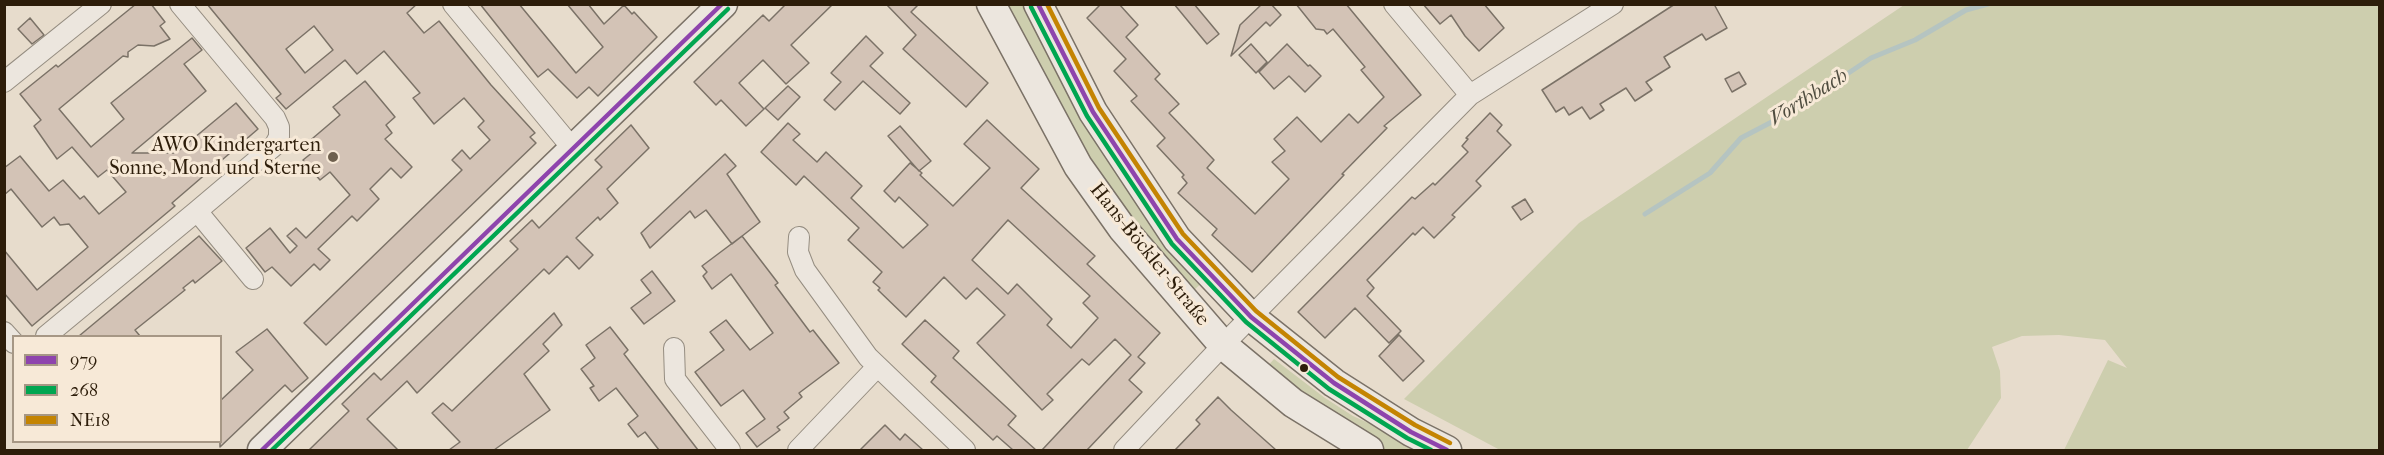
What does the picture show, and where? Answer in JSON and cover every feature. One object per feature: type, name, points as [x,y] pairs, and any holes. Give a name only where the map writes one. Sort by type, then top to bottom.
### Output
[{"type":"main road","points":[[262,450],[723,4]]},
{"type":"main road","name":"Hans-Böckler-Straße","points":[[992,4],[1078,166],[1116,221],[1223,345],[1293,403],[1369,450]]},
{"type":"main road","name":"Hans-Böckler-Straße","points":[[1038,4],[1093,112],[1178,239],[1251,317],[1334,383],[1411,432],[1447,450]]},
{"type":"street","points":[[4,82],[101,4]]},
{"type":"street","points":[[47,335],[274,146],[279,137],[279,127],[275,118],[180,4]]},
{"type":"street","points":[[453,4],[573,149]]},
{"type":"street","points":[[1394,4],[1470,95]]},
{"type":"street","points":[[1124,450],[1223,345],[1470,95],[1613,4]]},
{"type":"street","points":[[197,211],[253,279]]},
{"type":"street","points":[[799,237],[798,252],[805,270],[877,367],[965,450]]},
{"type":"street","points":[[674,348],[675,380],[730,450]]},
{"type":"street","points":[[798,450],[877,367]]},
{"type":"green space","points":[[1001,5],[1024,5],[1203,282],[1194,290],[1088,165]]},
{"type":"green space","points":[[1904,5],[2379,5],[2379,450],[2064,450],[2108,360],[2127,368],[2105,340],[2059,335],[2022,336],[1992,347],[2000,371],[2001,398],[1967,450],[1500,450],[1404,399],[1579,223]]},
{"type":"green space","points":[[1274,359],[1353,416],[1428,450],[1384,450],[1328,417],[1265,369]]},
{"type":"building","points":[[136,4],[151,4],[165,22],[160,26],[170,39],[154,46],[138,45],[128,52],[128,57],[123,56],[59,109],[91,147],[124,119],[111,103],[192,38],[202,50],[184,64],[206,91],[132,153],[176,153],[236,103],[258,129],[172,203],[175,206],[32,326],[4,293],[4,250],[37,290],[88,247],[69,224],[60,225],[54,217],[42,227],[11,189],[4,195],[4,168],[20,156],[49,191],[63,180],[80,199],[84,196],[99,214],[126,192],[107,170],[98,177],[72,147],[57,159],[34,126],[41,120],[20,94],[56,65],[58,67]]},
{"type":"building","points":[[207,4],[417,4],[407,13],[424,33],[439,21],[491,85],[535,133],[530,137],[536,143],[326,345],[304,323],[462,170],[452,160],[462,150],[470,159],[490,140],[478,127],[484,121],[464,98],[434,124],[413,98],[420,93],[384,51],[357,74],[345,60],[286,109],[276,98],[281,94]],"holes":[[[314,26],[333,50],[305,73],[286,49]]]},
{"type":"building","points":[[480,4],[519,4],[576,73],[603,47],[567,4],[588,4],[604,24],[624,5],[632,14],[634,12],[657,37],[598,96],[589,87],[577,98],[548,69],[538,77]]},
{"type":"building","points":[[786,4],[833,4],[791,45],[809,63],[786,84],[763,60],[739,83],[764,109],[746,126],[721,100],[716,105],[694,82],[763,15],[769,21]]},
{"type":"building","points":[[886,4],[919,4],[911,12],[988,83],[966,107],[903,49],[916,35]]},
{"type":"building","points":[[1101,4],[1119,4],[1138,25],[1126,37],[1160,74],[1155,79],[1179,104],[1169,113],[1214,160],[1207,168],[1255,214],[1289,179],[1272,162],[1285,151],[1274,139],[1297,117],[1321,142],[1349,114],[1358,123],[1384,97],[1361,70],[1365,67],[1333,29],[1327,34],[1324,30],[1316,29],[1296,4],[1346,4],[1421,95],[1384,126],[1387,128],[1252,272],[1212,235],[1217,229],[1178,193],[1187,183],[1182,177],[1184,175],[1157,146],[1165,138],[1131,101],[1137,96],[1114,71],[1126,59],[1087,18]]},
{"type":"building","points":[[1174,4],[1194,4],[1219,34],[1207,44]]},
{"type":"building","points":[[1262,4],[1271,4],[1281,15],[1270,26],[1266,22],[1231,56],[1240,25]]},
{"type":"building","points":[[1423,4],[1484,4],[1504,28],[1479,51],[1465,36],[1451,15],[1440,24]]},
{"type":"building","points":[[1675,4],[1714,4],[1727,28],[1706,40],[1702,34],[1664,57],[1670,67],[1646,82],[1652,90],[1635,101],[1626,88],[1600,104],[1604,110],[1590,119],[1582,107],[1569,115],[1564,107],[1556,112],[1542,90]]},
{"type":"building","points":[[30,18],[44,35],[32,44],[18,29]]},
{"type":"building","points":[[866,36],[883,53],[870,66],[910,103],[900,114],[863,81],[835,110],[824,100],[841,82],[831,73]]},
{"type":"building","points":[[1251,44],[1267,62],[1256,73],[1239,55]]},
{"type":"building","points":[[1287,44],[1321,76],[1305,92],[1289,76],[1274,89],[1259,72]]},
{"type":"building","points":[[1739,72],[1746,84],[1732,92],[1725,79]]},
{"type":"building","points":[[365,81],[395,117],[386,125],[392,133],[385,139],[412,167],[401,178],[391,168],[370,189],[379,199],[357,221],[352,216],[318,249],[330,260],[320,270],[314,264],[291,286],[272,267],[265,272],[246,248],[270,228],[290,253],[297,246],[287,236],[296,228],[306,238],[350,195],[330,172],[320,180],[303,160],[313,152],[306,144],[340,115],[333,107]]},
{"type":"building","points":[[788,86],[800,97],[778,120],[765,108]]},
{"type":"building","points":[[1490,113],[1502,125],[1497,131],[1511,145],[1476,181],[1481,186],[1452,215],[1455,217],[1434,238],[1423,227],[1415,235],[1413,233],[1367,280],[1374,288],[1367,296],[1401,331],[1389,343],[1355,308],[1325,338],[1298,312],[1412,197],[1415,199],[1433,183],[1435,185],[1468,152],[1462,146],[1468,139],[1466,138]]},
{"type":"building","points":[[987,120],[1039,169],[1021,188],[1095,256],[1087,264],[1160,333],[1138,357],[1145,363],[1129,380],[1142,392],[1087,450],[1042,450],[1131,355],[1115,339],[1089,365],[1082,359],[1047,394],[1053,400],[1042,410],[977,343],[1005,315],[977,288],[966,299],[944,277],[906,317],[878,290],[880,288],[873,282],[882,272],[848,240],[859,228],[804,176],[796,185],[761,152],[788,123],[800,134],[793,140],[817,162],[826,152],[862,186],[851,198],[903,248],[928,225],[899,197],[895,202],[884,191],[910,163],[953,206],[990,168],[964,144]],"holes":[[[1008,220],[1090,296],[1083,303],[1098,318],[1071,348],[1047,325],[1052,319],[1017,284],[1008,294],[972,260]]]},
{"type":"building","points":[[631,125],[649,148],[607,189],[618,203],[600,220],[598,217],[576,238],[593,255],[579,269],[567,256],[549,274],[544,269],[417,393],[407,381],[367,419],[398,450],[309,450],[349,411],[342,404],[374,373],[381,380],[518,249],[510,241],[532,220],[539,228],[602,167],[595,160]]},
{"type":"building","points":[[900,126],[931,161],[919,171],[888,136]]},
{"type":"building","points":[[725,154],[736,166],[727,174],[760,222],[732,244],[706,210],[695,218],[690,211],[650,248],[641,233]]},
{"type":"building","points":[[1525,199],[1533,212],[1521,220],[1512,207]]},
{"type":"building","points":[[199,236],[222,261],[195,283],[193,280],[183,288],[185,290],[135,330],[139,335],[80,335]]},
{"type":"building","points":[[742,236],[778,283],[775,285],[810,332],[813,330],[839,363],[799,393],[802,397],[784,412],[789,418],[777,427],[780,430],[757,447],[746,433],[765,419],[743,390],[721,406],[695,372],[724,350],[710,332],[726,320],[750,350],[773,333],[731,274],[712,289],[703,276],[707,272],[702,266]]},
{"type":"building","points":[[652,271],[675,301],[644,324],[631,308],[651,293],[641,280]]},
{"type":"building","points":[[554,313],[562,325],[543,344],[549,351],[524,374],[550,410],[494,450],[449,450],[460,442],[432,413],[443,403],[452,411]]},
{"type":"building","points":[[925,320],[959,351],[953,358],[1016,416],[1008,425],[1036,450],[1013,450],[997,436],[993,440],[931,382],[936,376],[902,344]]},
{"type":"building","points":[[610,327],[628,350],[624,354],[698,450],[659,450],[645,432],[638,437],[628,424],[638,416],[616,388],[599,401],[590,388],[594,386],[581,369],[595,358],[586,345]]},
{"type":"building","points":[[267,329],[308,378],[292,392],[285,385],[220,447],[222,443],[222,399],[253,370],[236,352]]},
{"type":"building","points":[[1399,335],[1424,361],[1403,381],[1379,356]]},
{"type":"building","points":[[1218,397],[1276,450],[1175,450],[1200,424],[1196,420]]},
{"type":"building","points":[[885,425],[900,440],[905,434],[923,450],[860,450]]},
{"type":"waterway","name":"Vorthbach","points":[[1645,214],[1710,173],[1741,138],[1787,114],[1871,58],[1915,40],[1966,10],[1988,4]]},
{"type":"transit line","name":"979","points":[[262,450],[722,4]]},
{"type":"transit line","name":"979","points":[[1038,4],[1093,112],[1177,239],[1251,317],[1334,383],[1411,432],[1447,450]]},
{"type":"transit line","name":"NE18","points":[[1047,4],[1099,108],[1183,234],[1256,311],[1338,377],[1415,425],[1450,443]]},
{"type":"transit line","name":"268","points":[[1031,7],[1087,116],[1172,244],[1246,322],[1329,389],[1407,438],[1431,450]]},
{"type":"transit line","name":"268","points":[[272,450],[728,9]]},
{"type":"place","name":"AWO Kindergarten Sonne, Mond und Sterne","points":[[333,157]]}]
